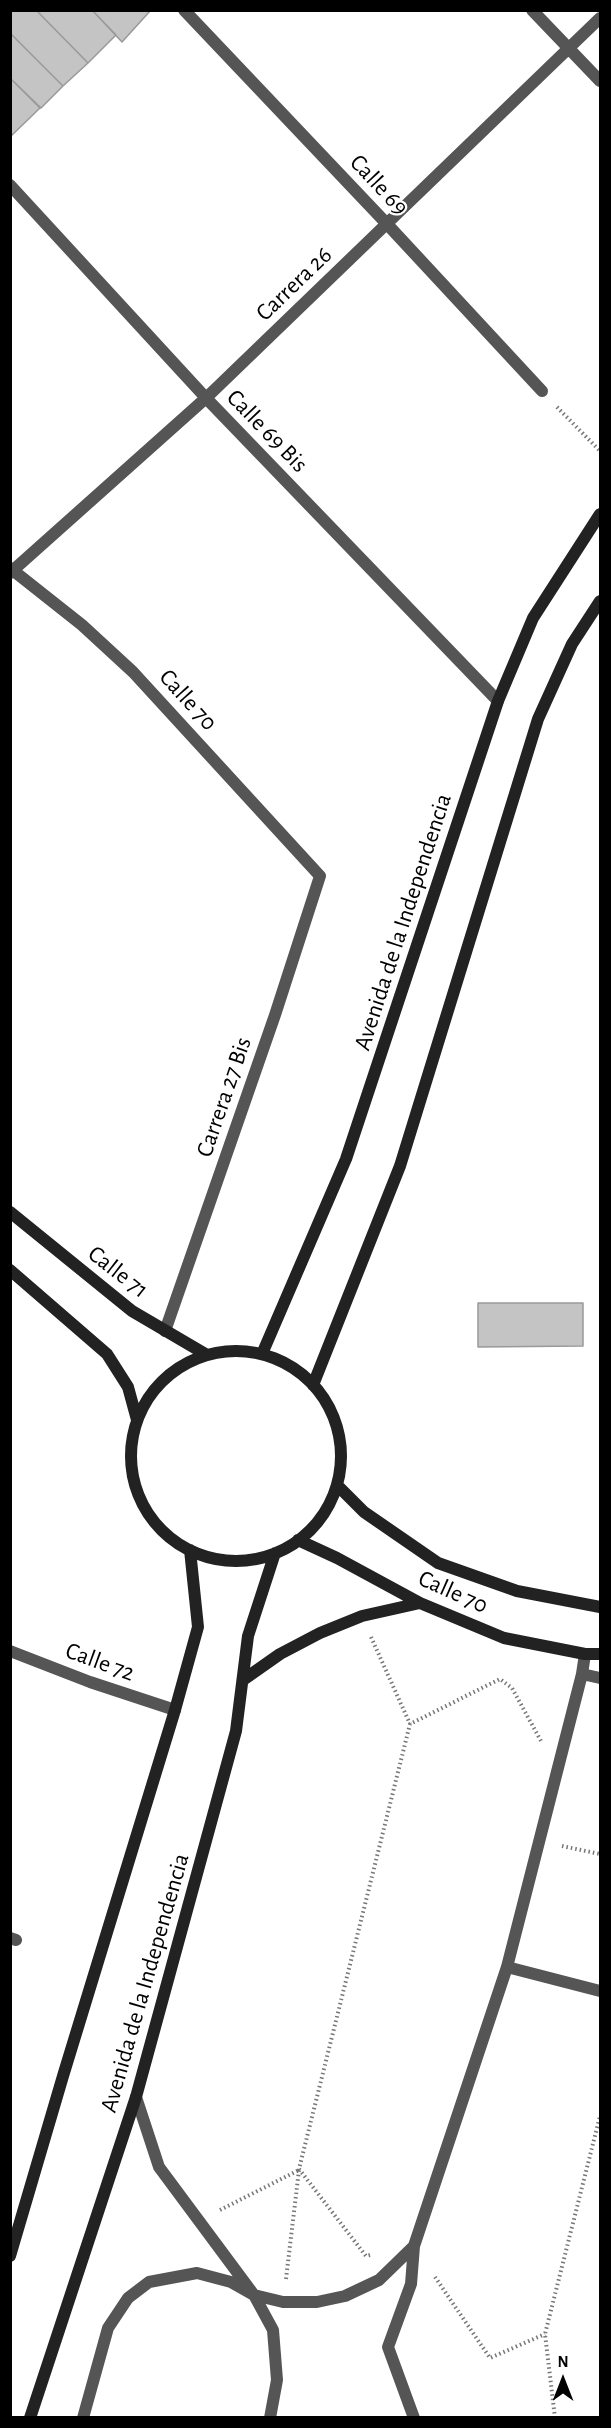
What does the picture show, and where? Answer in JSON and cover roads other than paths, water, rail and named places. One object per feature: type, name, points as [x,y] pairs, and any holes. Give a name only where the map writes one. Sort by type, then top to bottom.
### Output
[{"type":"main road","name":"Avenida de la Independencia","points":[[262,1354],[346,1159],[498,701],[533,618],[600,514]]},
{"type":"main road","points":[[314,1385],[400,1166],[538,719],[572,644],[600,602]]},
{"type":"main road","name":"Calle 71","points":[[10,1212],[132,1311],[207,1355]]},
{"type":"main road","points":[[10,1270],[107,1354],[128,1388],[137,1420]]},
{"type":"main road","points":[[226,1351],[262,1354],[291,1366],[314,1385],[329,1407],[338,1432],[341,1459],[337,1485],[322,1516],[298,1540],[275,1553],[260,1558],[235,1560],[208,1556],[190,1550],[168,1536],[150,1516],[138,1494],[131,1469],[131,1444],[137,1420],[152,1391],[177,1369],[207,1355],[226,1351]]},
{"type":"main road","name":"Calle 70","points":[[337,1485],[364,1512],[438,1563],[517,1591],[600,1607]]},
{"type":"main road","name":"Calle 70","points":[[298,1540],[337,1558],[420,1603],[504,1638],[585,1654],[600,1654]]},
{"type":"main road","name":"Avenida de la Independencia","points":[[10,2256],[198,1627],[190,1550]]},
{"type":"main road","name":"Avenida de la Independencia","points":[[30,2418],[136,2097],[236,1731],[248,1636],[275,1553]]},
{"type":"main road","points":[[243,1680],[280,1654],[310,1638],[362,1616],[420,1603]]},
{"type":"street","name":"Calle 69","points":[[184,10],[542,391]]},
{"type":"street","points":[[532,10],[600,81]]},
{"type":"street","name":"Carrera 26","points":[[11,570],[206,398],[600,18]]},
{"type":"street","name":"Calle 69 Bis","points":[[10,185],[206,398],[498,701]]},
{"type":"street","name":"Calle 70","points":[[11,570],[82,625],[133,672],[320,876]]},
{"type":"street","name":"Carrera 27 Bis","points":[[165,1331],[275,1015],[320,876]]},
{"type":"street","name":"Calle 72","points":[[10,1651],[90,1682],[175,1710]]},
{"type":"street","points":[[414,2418],[388,2348],[411,2284],[414,2246],[507,1967],[582,1674],[585,1654]]},
{"type":"street","points":[[582,1674],[600,1678]]},
{"type":"street","points":[[507,1967],[600,1991]]},
{"type":"street","points":[[136,2097],[159,2167],[254,2295],[273,2330],[277,2380],[270,2418]]},
{"type":"street","points":[[83,2418],[108,2328],[128,2298],[149,2282],[197,2273],[231,2282],[254,2295],[283,2302],[317,2302],[345,2296],[379,2280],[414,2246]]}]
